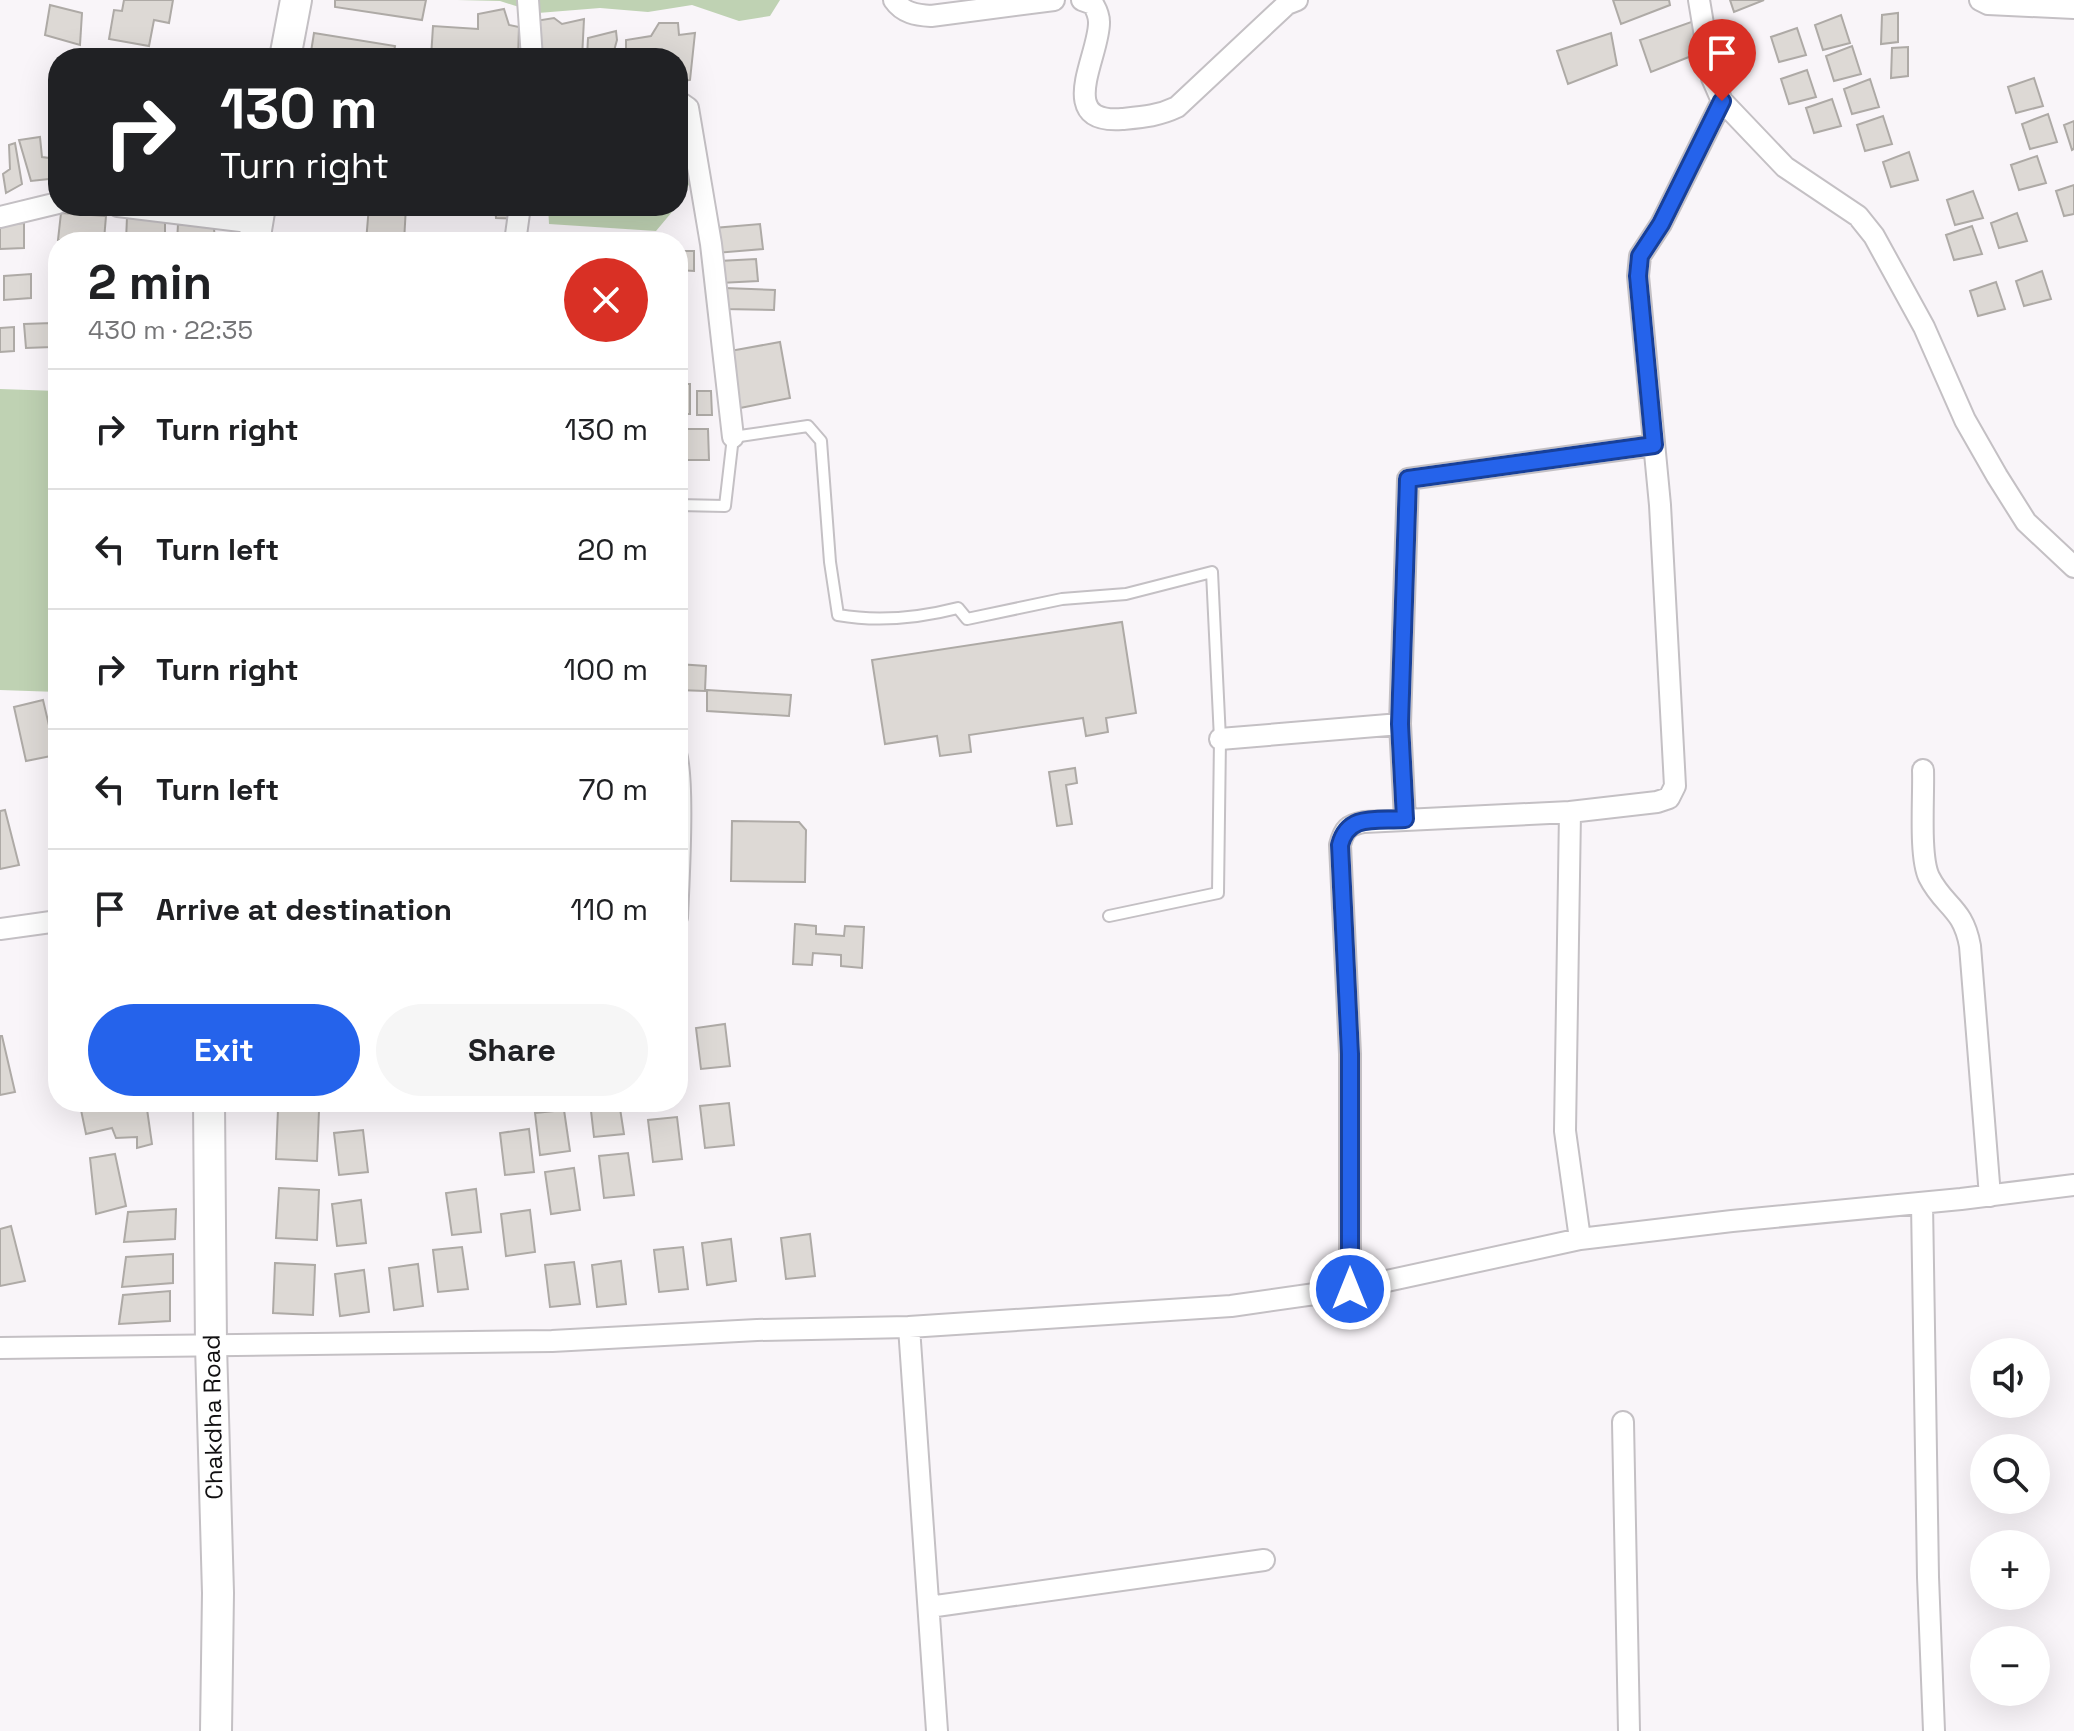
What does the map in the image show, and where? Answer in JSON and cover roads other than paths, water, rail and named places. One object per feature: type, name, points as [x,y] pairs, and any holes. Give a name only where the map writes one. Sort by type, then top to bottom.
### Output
[{"type":"main road","points":[[287,48],[296,0]]},
{"type":"main road","name":"Chakdha Road","points":[[209,1112],[211,1345],[218,1593],[216,1731]]},
{"type":"street","points":[[528,0],[531,48]]},
{"type":"street","points":[[894,0],[904,10],[931,16],[1054,0]]},
{"type":"street","points":[[1082,0],[1093,4],[1099,23],[1083,95],[1089,109],[1097,117],[1112,120],[1159,116],[1177,107],[1287,4],[1297,0]]},
{"type":"street","points":[[1699,0],[1712,78],[1722,101],[1785,167],[1858,216],[1874,236],[1924,327],[1965,420],[1997,476],[2026,522],[2074,567]]},
{"type":"street","points":[[1980,0],[1988,4],[2074,8]]},
{"type":"street","points":[[1350,1289],[1350,1054],[1340,845],[1344,830],[1352,824],[1405,819],[1570,812],[1657,802],[1669,798],[1675,786],[1660,505],[1638,276],[1640,256],[1661,224],[1722,101]]},
{"type":"street","points":[[688,108],[711,244],[733,437]]},
{"type":"street","points":[[0,217],[48,205]]},
{"type":"street","points":[[195,216],[257,224]]},
{"type":"street","points":[[1405,819],[1400,724],[1408,479],[1654,445]]},
{"type":"street","points":[[1220,739],[1400,724]]},
{"type":"street","points":[[1923,770],[1928,875],[1966,925],[1970,946],[1990,1196]]},
{"type":"street","points":[[1570,812],[1565,1131],[1580,1239]]},
{"type":"street","points":[[0,929],[48,922]]},
{"type":"street","points":[[0,1348],[552,1341],[757,1330],[909,1327],[1231,1306],[1350,1289],[1580,1239],[2074,1185]]},
{"type":"street","points":[[1922,1203],[1928,1577],[1934,1731]]},
{"type":"street","points":[[909,1327],[937,1731]]},
{"type":"street","points":[[1623,1422],[1629,1731]]},
{"type":"street","points":[[929,1607],[1264,1560]]},
{"type":"lane","points":[[688,505],[725,506],[733,437],[808,426],[821,441],[830,562],[838,615],[860,619],[927,616],[958,608],[967,619],[1062,599],[1126,594],[1212,572],[1220,739],[1218,893],[1109,916]]}]
